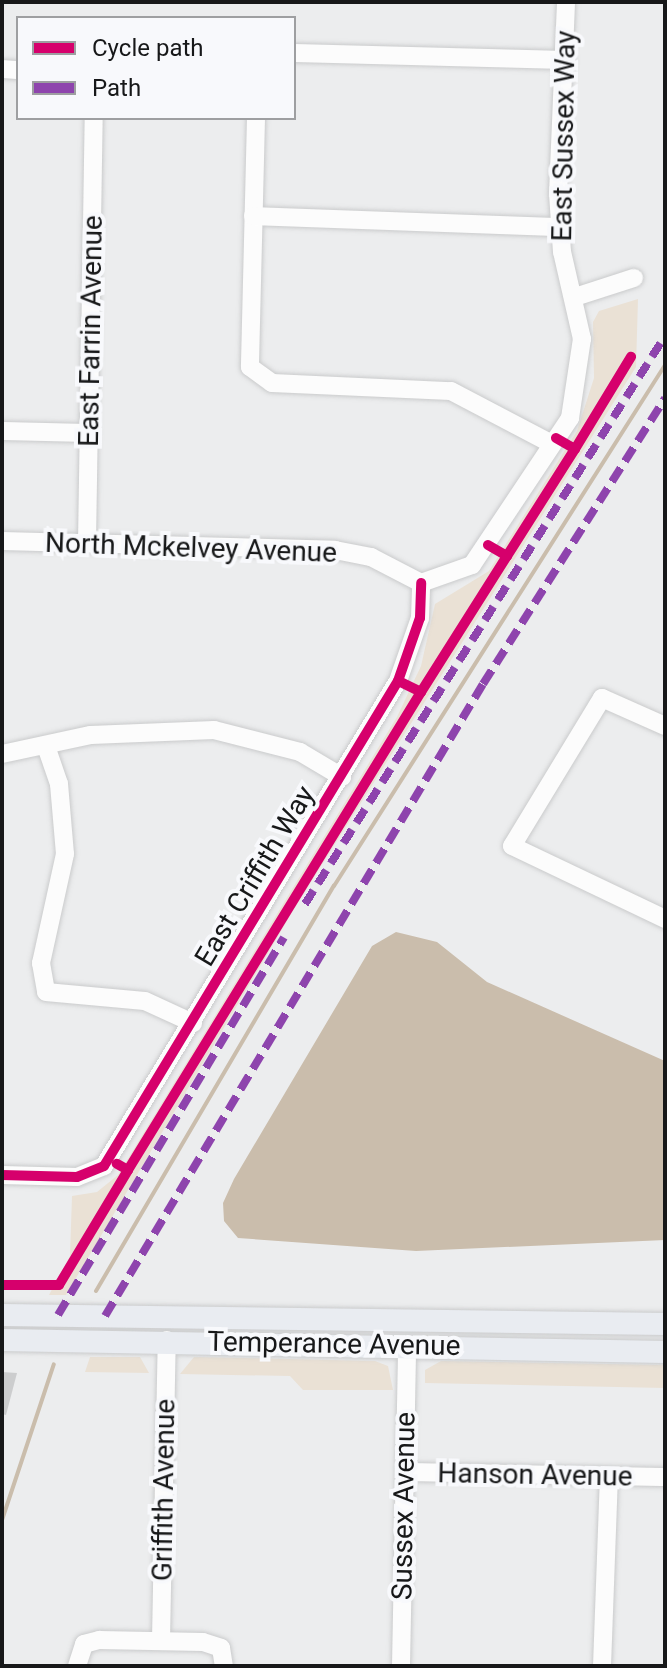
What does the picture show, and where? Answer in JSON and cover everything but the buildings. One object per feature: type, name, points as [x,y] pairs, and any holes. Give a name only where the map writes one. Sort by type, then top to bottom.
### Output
[{"type":"main road","name":"Temperance Avenue","points":[[2,1315],[665,1324]]},
{"type":"main road","points":[[167,1340],[188,1326],[290,1328],[311,1319]]},
{"type":"main road","name":"Temperance Avenue","points":[[2,1340],[167,1340],[665,1352]]},
{"type":"street","name":"East Sussex Way","points":[[421,583],[472,565],[570,418],[581,369],[575,297],[560,227],[566,2]]},
{"type":"street","points":[[296,53],[566,60]]},
{"type":"street","name":"East Farrin Avenue","points":[[87,543],[94,120]]},
{"type":"street","points":[[256,120],[250,367],[272,383],[451,391],[552,444]]},
{"type":"street","points":[[253,216],[560,227]]},
{"type":"street","points":[[575,297],[634,278]]},
{"type":"street","points":[[2,431],[89,433]]},
{"type":"street","name":"North Mckelvey Avenue","points":[[2,541],[335,550],[371,557],[421,583]]},
{"type":"street","name":"East Criffith Way","points":[[2,1175],[92,1175],[193,1023],[398,681],[420,618],[421,583]]},
{"type":"street","points":[[665,726],[602,698],[512,846],[665,919]]},
{"type":"street","points":[[2,754],[47,749],[106,733],[214,730],[300,752],[342,777]]},
{"type":"street","points":[[47,749],[59,784],[65,854],[42,985],[46,992],[145,1001],[193,1023]]},
{"type":"street","name":"Griffith Avenue","points":[[161,1640],[167,1340]]},
{"type":"street","name":"Sussex Avenue","points":[[401,1666],[407,1345]]},
{"type":"street","name":"Hanson Avenue","points":[[405,1472],[665,1477]]},
{"type":"street","points":[[602,1666],[609,1478]]},
{"type":"street","points":[[77,1666],[84,1644],[161,1640],[223,1657]]},
{"type":"shaded area","points":[[638,299],[636,367],[294,909],[66,1295],[49,1295],[70,1256],[72,1196],[97,1192],[118,1175],[397,717],[421,666],[435,604],[489,571],[577,431],[594,378],[593,322],[599,311]]},
{"type":"shaded area","points":[[396,932],[437,942],[487,982],[665,1061],[665,1240],[416,1251],[238,1238],[224,1221],[223,1203],[234,1179],[372,946]]},
{"type":"shaded area","points":[[90,1357],[140,1357],[149,1373],[85,1372]]},
{"type":"shaded area","points":[[194,1357],[375,1361],[388,1366],[393,1390],[303,1390],[290,1376],[180,1374]]},
{"type":"shaded area","points":[[441,1361],[665,1365],[665,1388],[425,1383],[425,1370]]},
{"type":"waterway","points":[[96,1291],[334,886],[665,365]]},
{"type":"waterway","points":[[2,1520],[54,1364]]},
{"type":"marked path","points":[[305,904],[665,336]]},
{"type":"marked path","points":[[105,1316],[483,684],[665,398]]},
{"type":"marked path","points":[[58,1315],[284,938]]},
{"type":"cycle path","points":[[575,449],[631,357]]},
{"type":"cycle path","points":[[507,556],[575,449],[556,438]]},
{"type":"cycle path","points":[[421,692],[507,556],[488,545]]},
{"type":"cycle path","points":[[2,1175],[77,1177],[104,1166],[398,681],[420,618],[421,583]]},
{"type":"cycle path","points":[[128,1170],[421,692],[398,681]]},
{"type":"cycle path","points":[[2,1285],[59,1285],[128,1170],[117,1164]]}]
